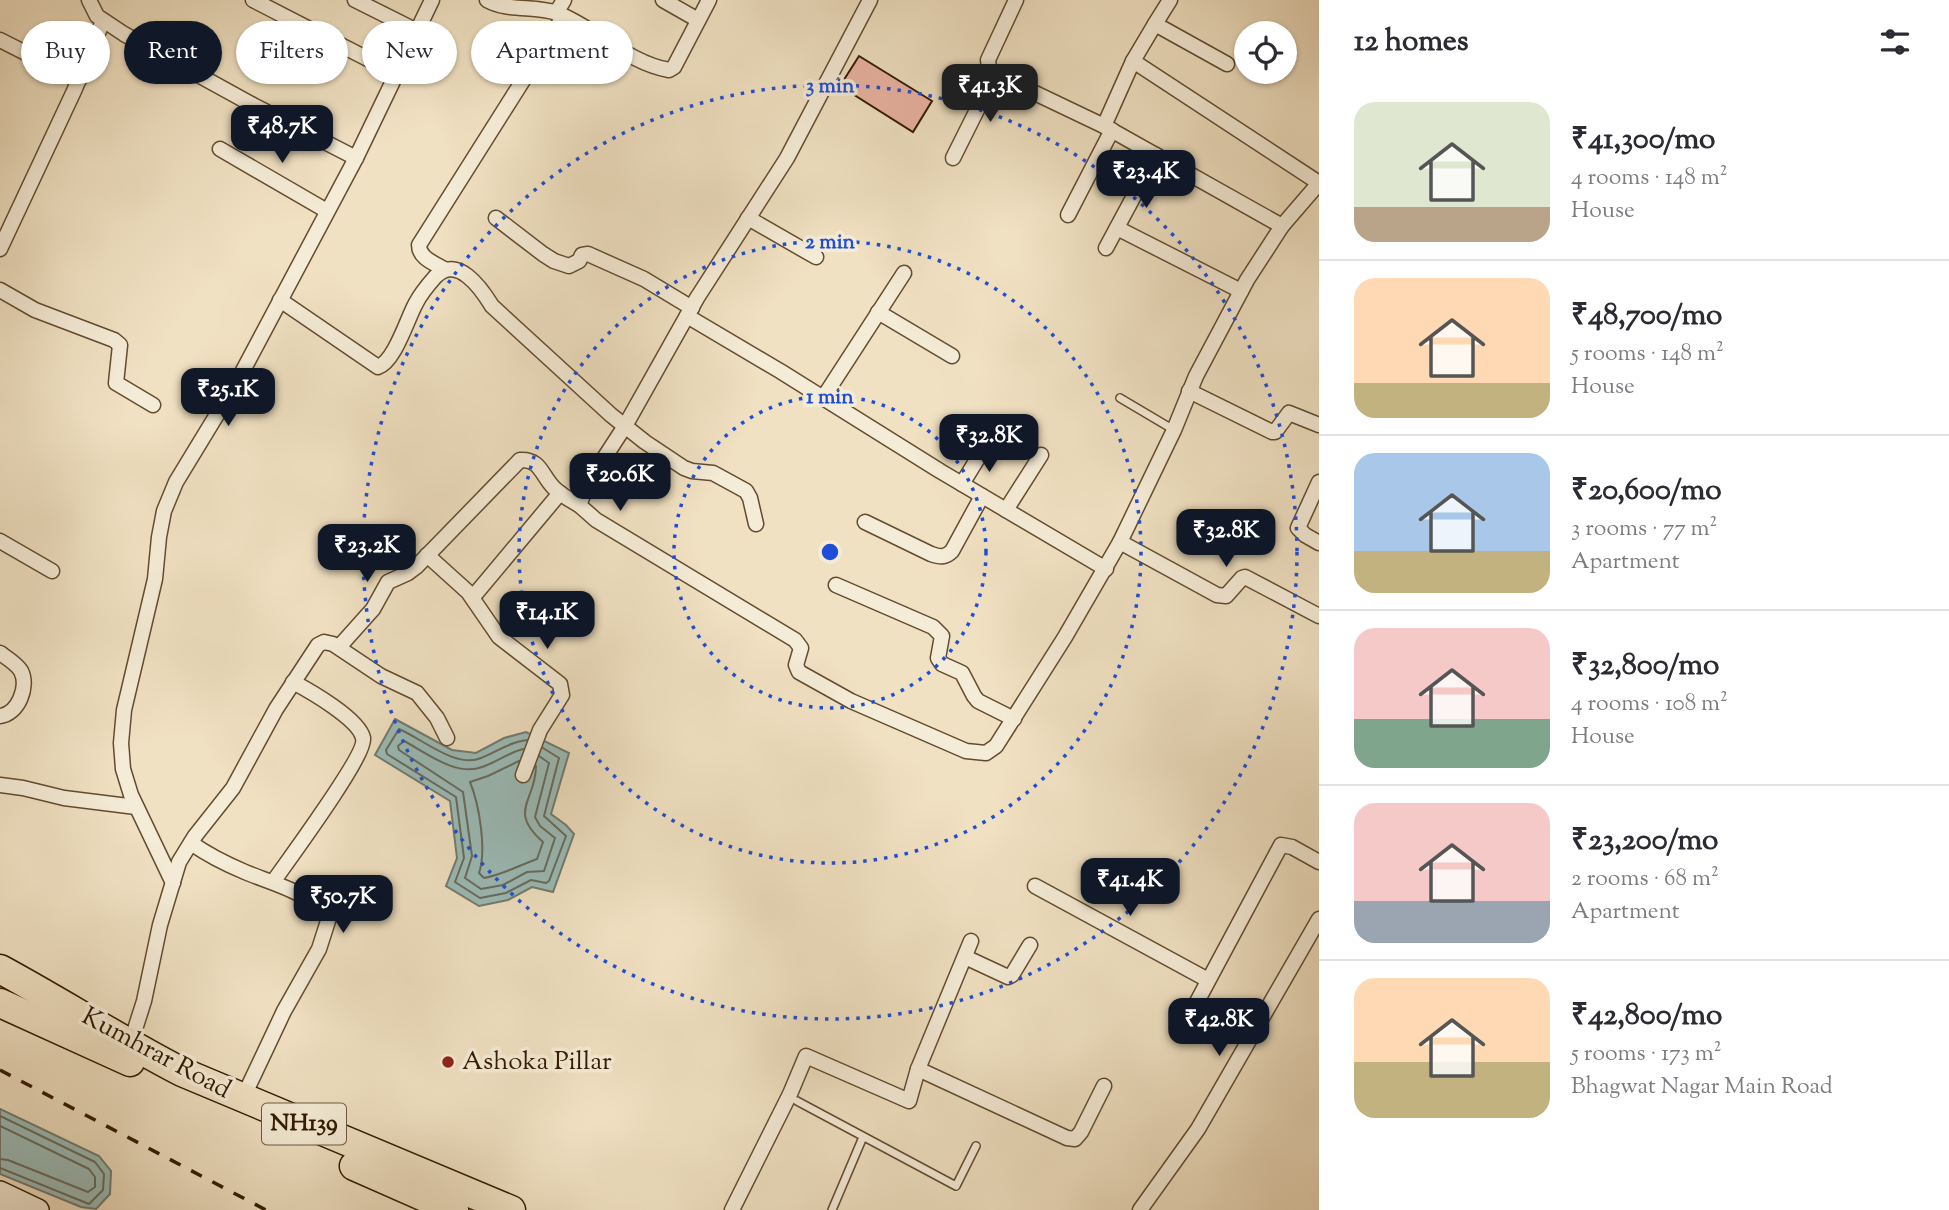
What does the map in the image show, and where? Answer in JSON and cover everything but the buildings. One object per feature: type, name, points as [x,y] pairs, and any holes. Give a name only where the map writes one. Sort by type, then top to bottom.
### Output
[{"type":"highway","name":"Kumhrar Road","points":[[0,969],[79,1027],[253,1120],[454,1210]]},
{"type":"highway","name":"NH139","points":[[0,1003],[79,1027]]},
{"type":"highway","name":"Kumhrar Road","points":[[79,1027],[130,1045],[242,1100],[511,1210]]},
{"type":"main road","points":[[0,985],[79,1027]]},
{"type":"main road","points":[[0,1192],[38,1210]]},
{"type":"street","points":[[89,0],[103,21]]},
{"type":"street","points":[[253,0],[362,56]]},
{"type":"street","points":[[355,0],[396,21]]},
{"type":"street","points":[[422,21],[432,0]]},
{"type":"street","points":[[487,0],[505,7],[559,15],[649,64],[669,70],[674,66],[709,0]]},
{"type":"street","points":[[444,269],[423,256],[419,245],[559,15],[564,0]]},
{"type":"street","points":[[663,0],[698,20]]},
{"type":"street","points":[[579,505],[589,483],[690,312],[787,158],[870,0]]},
{"type":"street","points":[[1016,0],[988,60],[989,68],[995,74],[1108,128],[1283,226]]},
{"type":"street","points":[[1068,215],[1108,128],[1133,61],[1170,0]]},
{"type":"street","points":[[1155,24],[1227,64]]},
{"type":"street","points":[[110,25],[224,89],[356,158]]},
{"type":"street","points":[[0,40],[21,51]]},
{"type":"street","points":[[339,647],[373,609],[388,582],[408,573],[512,466],[520,460],[529,460],[537,464],[549,483],[560,493],[596,520],[800,643],[796,665],[799,672],[851,701],[932,738],[976,754],[986,753],[996,746],[1120,542],[1174,430],[1189,391],[1262,254],[1319,183],[1133,61]]},
{"type":"street","points":[[953,158],[995,74]]},
{"type":"street","points":[[0,249],[77,84]]},
{"type":"street","points":[[173,883],[136,807],[123,769],[121,726],[155,579],[164,511],[176,482],[237,380],[356,158],[392,84]]},
{"type":"street","points":[[219,149],[327,211]]},
{"type":"street","points":[[1106,248],[1156,155]]},
{"type":"street","points":[[496,218],[554,261],[569,266],[582,255],[588,254],[644,279],[823,398],[1105,569]]},
{"type":"street","points":[[748,218],[816,257]]},
{"type":"street","points":[[1117,228],[1241,291]]},
{"type":"street","points":[[280,300],[378,368],[387,361],[422,292],[444,269],[451,268],[476,281],[492,306],[625,426],[684,468],[713,473],[746,491],[756,524]]},
{"type":"street","points":[[823,398],[904,273]]},
{"type":"street","points":[[0,290],[35,310],[114,340],[120,345],[116,383],[153,404]]},
{"type":"street","points":[[878,312],[952,356]]},
{"type":"street","points":[[1189,391],[1272,432],[1275,432],[1289,413],[1319,425]]},
{"type":"street","points":[[962,484],[986,445]]},
{"type":"street","points":[[1006,510],[1041,455]]},
{"type":"street","points":[[1319,482],[1298,528],[1319,543]]},
{"type":"street","points":[[473,597],[560,493]]},
{"type":"street","points":[[864,522],[931,554],[947,556],[953,551],[982,496]]},
{"type":"street","points":[[0,541],[52,570]]},
{"type":"street","points":[[1120,542],[1217,595],[1226,596],[1245,578],[1319,616]]},
{"type":"street","points":[[427,555],[463,585],[499,637],[560,684],[563,690],[540,730],[523,775]]},
{"type":"street","points":[[836,585],[933,627],[942,636],[938,658],[942,664],[962,673],[978,701],[1014,719]]},
{"type":"street","points":[[130,1045],[144,1001],[160,925],[179,862],[233,788],[293,682],[318,645],[324,642],[339,647],[381,676],[418,693],[437,718],[447,738]]},
{"type":"street","points":[[0,653],[19,667],[24,683],[16,705],[9,714],[0,716]]},
{"type":"street","points":[[273,882],[352,767],[364,742],[363,735],[348,719],[311,691],[293,682]]},
{"type":"street","points":[[0,785],[113,806],[136,807]]},
{"type":"street","points":[[191,843],[219,860],[273,882],[322,909],[328,921],[318,948],[284,1011],[242,1100]]},
{"type":"street","points":[[1191,1013],[1282,845],[1292,847],[1319,862]]},
{"type":"street","points":[[1035,886],[1208,980]]},
{"type":"street","points":[[1140,1210],[1198,1129],[1319,919]]},
{"type":"street","points":[[732,1210],[806,1056],[909,1101],[918,1069],[971,941]]},
{"type":"street","points":[[965,957],[1008,976],[1012,975],[1030,945]]},
{"type":"street","points":[[918,1069],[1067,1139],[1074,1139],[1082,1132],[1104,1086]]},
{"type":"lane","points":[[1120,398],[1174,430]]},
{"type":"lane","points":[[797,1101],[956,1186],[976,1146]]},
{"type":"lane","points":[[832,1210],[863,1137]]},
{"type":"water","points":[[395,719],[452,750],[476,753],[504,738],[526,732],[569,753],[551,814],[574,834],[553,892],[532,887],[508,900],[479,906],[446,886],[457,858],[450,801],[375,755]]},
{"type":"water","points":[[0,1109],[99,1156],[111,1171],[110,1194],[96,1209],[81,1207],[0,1174]]},
{"type":"railway","points":[[0,1070],[266,1210]]},
{"type":"place","name":"Ashoka Pillar","points":[[448,1062]]}]
